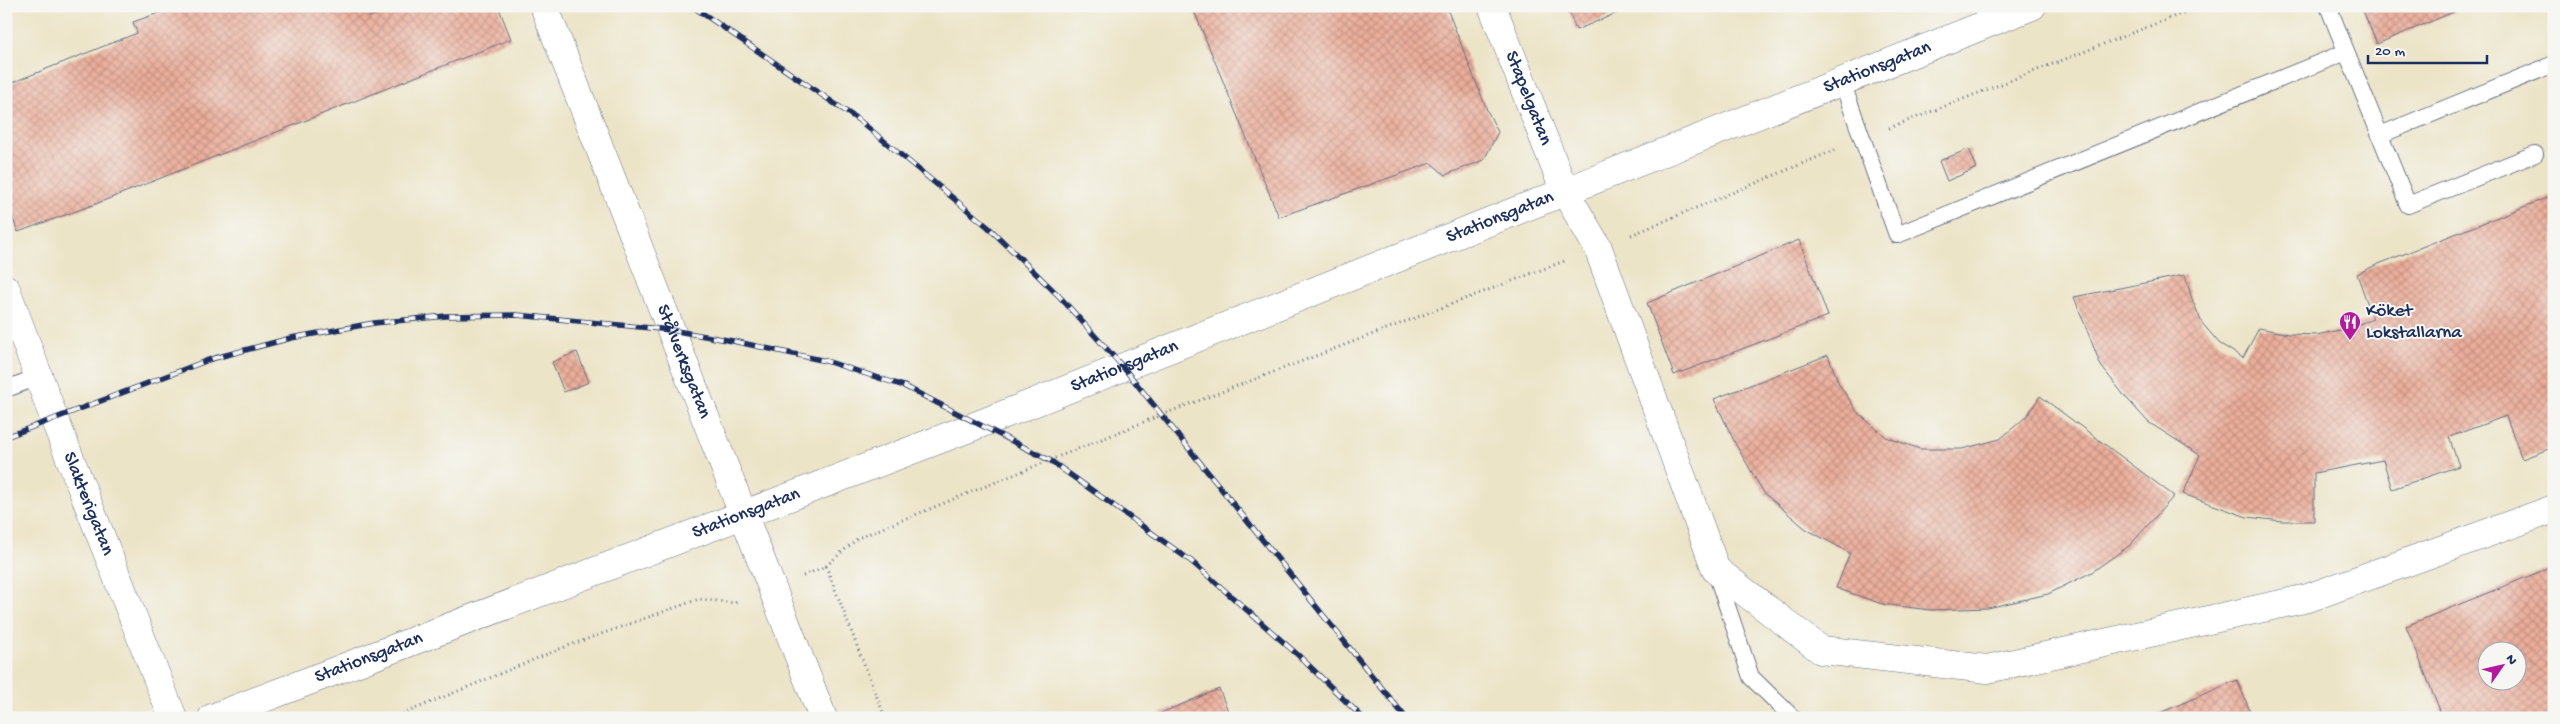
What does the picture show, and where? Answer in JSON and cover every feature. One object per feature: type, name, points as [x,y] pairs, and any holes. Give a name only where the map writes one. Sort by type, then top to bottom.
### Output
[{"type":"street","name":"Stålverksgatan","points":[[544,6],[823,718]]},
{"type":"street","name":"Stapelgatan","points":[[1492,6],[1564,190],[1598,248],[1716,570]]},
{"type":"street","name":"Stationsgatan","points":[[212,718],[989,421],[1564,190],[2032,6]]},
{"type":"street","name":"Slakterigatan","points":[[6,289],[38,376],[173,718]]},
{"type":"street","points":[[1716,570],[1821,650],[1986,668],[2308,598],[2554,509]]},
{"type":"lane","points":[[2328,6],[2408,204],[2535,154]]},
{"type":"lane","points":[[1842,82],[1897,235],[2346,52]]},
{"type":"lane","points":[[2380,135],[2554,64]]},
{"type":"lane","points":[[6,389],[38,376]]},
{"type":"lane","points":[[1716,570],[1750,677],[1793,718]]},
{"type":"path","points":[[393,718],[562,648],[699,599],[734,603],[772,589],[826,566],[858,538],[1161,415],[1598,248],[1861,139],[2201,6]]},
{"type":"path","points":[[826,566],[885,718]]},
{"type":"building","points":[[172,6],[365,6],[369,17],[395,6],[498,6],[511,39],[98,203],[18,232],[6,201],[6,85],[137,33],[133,22],[173,8]]},
{"type":"building","points":[[1192,6],[1446,6],[1487,110],[1498,132],[1484,160],[1445,175],[1431,163],[1279,217]]},
{"type":"building","points":[[1567,6],[1634,6],[1576,30]]},
{"type":"building","points":[[2361,6],[2468,6],[2377,44]]},
{"type":"building","points":[[1969,149],[1977,168],[1947,181],[1939,161]]},
{"type":"building","points":[[2554,195],[2554,447],[2522,459],[2506,416],[2449,437],[2459,466],[2392,489],[2383,460],[2314,473],[2314,521],[2282,521],[2247,517],[2183,494],[2200,455],[2148,422],[2123,394],[2101,366],[2074,297],[2185,275],[2202,323],[2219,343],[2243,358],[2259,328],[2289,334],[2316,335],[2345,329],[2373,319],[2357,274]]},
{"type":"building","points":[[1799,240],[1828,316],[1674,375],[1647,303]]},
{"type":"building","points":[[577,352],[589,382],[564,392],[552,362]]},
{"type":"building","points":[[1828,355],[1839,384],[1858,413],[1886,437],[1920,449],[1962,449],[2000,439],[2027,416],[2040,396],[2174,496],[2130,545],[2092,572],[2048,594],[1988,608],[1930,610],[1882,604],[1836,588],[1850,553],[1806,529],[1764,493],[1736,445],[1714,399]]},
{"type":"building","points":[[2554,566],[2554,718],[2443,718],[2406,626]]},
{"type":"building","points":[[2237,680],[2253,718],[2148,718]]},
{"type":"building","points":[[1219,689],[1231,718],[1149,718]]},
{"type":"railway","points":[[692,6],[860,121],[988,227],[1059,296],[1123,367],[1406,718]]},
{"type":"railway","points":[[6,437],[211,359],[291,338],[374,323],[446,316],[517,315],[671,330],[733,341],[826,361],[904,386],[1051,461],[1191,561],[1298,655],[1363,718]]},
{"type":"place","name":"Köket Lokstallarna","points":[[2350,341]]}]
